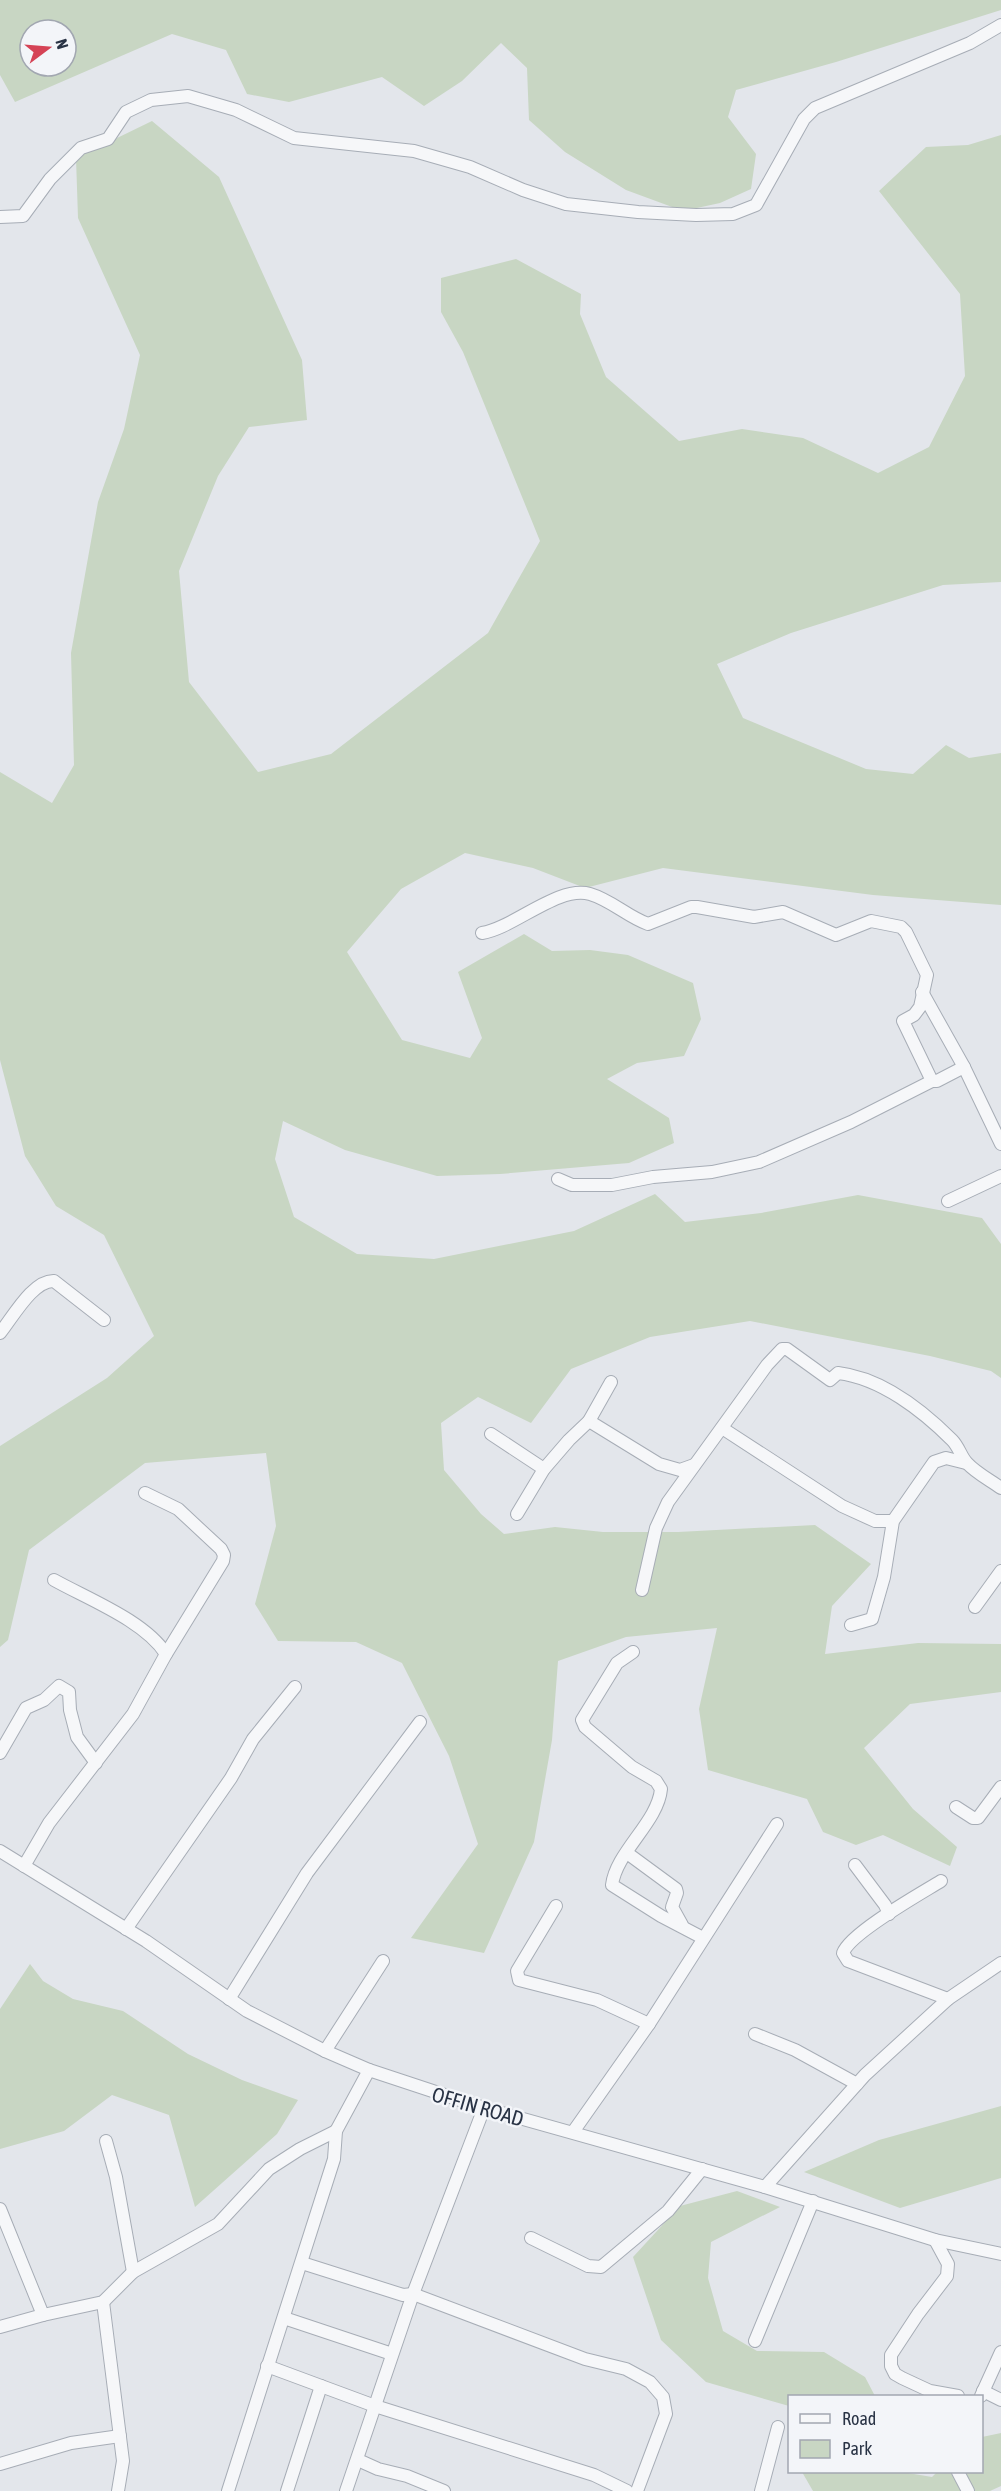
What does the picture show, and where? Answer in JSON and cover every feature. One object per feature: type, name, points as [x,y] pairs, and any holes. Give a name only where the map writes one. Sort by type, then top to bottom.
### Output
[{"type":"street","points":[[0,216],[23,216],[50,179],[81,148],[108,139],[126,112],[151,100],[188,96],[236,110],[294,138],[414,151],[470,167],[523,190],[566,204],[638,212],[733,214],[756,206],[804,119],[815,108],[970,43],[1001,25]]},
{"type":"street","points":[[482,933],[498,928],[532,910],[576,892],[600,898],[648,924],[697,906],[754,917],[783,912],[836,935],[871,921],[901,927],[906,932],[927,975],[920,1007],[914,1015],[903,1020],[932,1081]]},
{"type":"street","points":[[922,992],[964,1067],[1001,1144]]},
{"type":"street","points":[[558,1179],[572,1185],[612,1185],[653,1177],[712,1172],[759,1162],[851,1122],[964,1067]]},
{"type":"street","points":[[948,1201],[1001,1176]]},
{"type":"street","points":[[0,1333],[35,1288],[47,1280],[54,1281],[104,1320]]},
{"type":"street","points":[[642,1590],[656,1528],[668,1502],[782,1349],[787,1349],[830,1380],[838,1373],[855,1375],[901,1399],[952,1440],[966,1463]]},
{"type":"street","points":[[516,1514],[544,1469],[589,1421],[611,1382]]},
{"type":"street","points":[[589,1421],[658,1464],[680,1470],[695,1465]]},
{"type":"street","points":[[722,1428],[843,1506],[875,1521],[893,1521]]},
{"type":"street","points":[[491,1434],[544,1469]]},
{"type":"street","points":[[851,1625],[872,1619],[887,1563],[893,1521],[934,1462],[946,1458],[966,1463],[1001,1488]]},
{"type":"street","points":[[24,1866],[49,1823],[133,1714],[166,1654],[223,1561],[224,1555],[220,1549],[191,1524],[178,1509],[145,1493]]},
{"type":"street","points":[[975,1607],[1001,1571]]},
{"type":"street","points":[[54,1580],[130,1622],[160,1646],[166,1654]]},
{"type":"street","points":[[633,1652],[616,1663],[582,1720],[585,1727],[632,1767],[656,1781],[661,1789],[655,1806],[627,1853],[612,1885],[661,1916],[703,1938]]},
{"type":"street","points":[[0,1753],[26,1708],[44,1700],[59,1686],[69,1692],[70,1710],[77,1737],[96,1763]]},
{"type":"street","points":[[126,1929],[231,1778],[253,1739],[295,1687]]},
{"type":"street","points":[[229,1999],[307,1873],[420,1722]]},
{"type":"street","points":[[956,1807],[973,1818],[978,1818],[1001,1787]]},
{"type":"street","points":[[573,2132],[649,2024],[777,1824]]},
{"type":"street","name":"OFFIN ROAD","points":[[0,1851],[126,1929],[256,2016],[325,2051],[369,2070],[484,2108],[813,2201],[934,2240],[1001,2254]]},
{"type":"street","points":[[627,1853],[676,1889],[678,1893],[672,1907],[682,1925]]},
{"type":"street","points":[[855,1865],[885,1905],[889,1914]]},
{"type":"street","points":[[941,1881],[862,1931],[845,1949],[845,1957],[948,1999]]},
{"type":"street","points":[[555,1906],[517,1971],[519,1980],[597,2000],[649,2024]]},
{"type":"street","points":[[325,2051],[383,1961]]},
{"type":"street","points":[[765,2187],[857,2084],[948,1999],[1001,1964]]},
{"type":"street","points":[[755,2034],[795,2050],[857,2084]]},
{"type":"street","points":[[228,2491],[334,2159],[336,2131],[369,2070]]},
{"type":"street","points":[[346,2491],[413,2294],[484,2108]]},
{"type":"street","points":[[0,2327],[43,2314],[103,2302],[133,2272],[204,2234],[218,2224],[269,2169],[300,2149],[336,2131]]},
{"type":"street","points":[[106,2141],[116,2177],[133,2272]]},
{"type":"street","points":[[531,2238],[588,2266],[601,2267],[668,2211],[702,2169]]},
{"type":"street","points":[[755,2341],[813,2201]]},
{"type":"street","points":[[0,2209],[43,2314]]},
{"type":"street","points":[[934,2240],[948,2264],[947,2276],[891,2355],[891,2366],[895,2374],[902,2378],[930,2391],[949,2395]]},
{"type":"street","points":[[302,2263],[403,2295],[413,2294],[585,2359],[626,2369],[650,2382],[663,2397],[666,2415],[637,2491]]},
{"type":"street","points":[[103,2302],[123,2460],[118,2491]]},
{"type":"street","points":[[284,2318],[392,2354]]},
{"type":"street","points":[[1001,2352],[982,2394],[1001,2400]]},
{"type":"street","points":[[267,2366],[375,2406],[594,2475],[627,2491]]},
{"type":"street","points":[[287,2491],[321,2386]]},
{"type":"street","points":[[761,2491],[778,2427]]},
{"type":"street","points":[[0,2464],[71,2444],[120,2436]]},
{"type":"street","points":[[358,2460],[444,2491]]},
{"type":"street","points":[[959,2473],[968,2491]]},
{"type":"green space","points":[[0,0],[1001,0],[1001,10],[836,62],[736,90],[728,117],[756,154],[751,189],[720,203],[683,211],[626,190],[565,152],[529,120],[527,68],[501,43],[462,81],[424,106],[382,77],[289,102],[247,94],[226,50],[172,34],[78,75],[78,18],[18,18],[18,78],[70,78],[15,102],[0,75]]},
{"type":"green space","points":[[152,121],[219,177],[302,360],[307,420],[249,427],[218,476],[179,571],[189,682],[258,772],[331,754],[488,633],[540,541],[463,352],[441,312],[441,278],[516,259],[581,294],[580,314],[606,377],[679,441],[742,429],[803,438],[878,473],[929,447],[965,376],[960,294],[879,191],[926,147],[968,145],[1001,135],[1001,582],[943,585],[791,633],[717,664],[743,718],[866,769],[913,774],[946,745],[969,758],[1001,753],[1001,905],[873,895],[663,868],[585,888],[533,868],[465,853],[401,889],[347,952],[402,1040],[470,1058],[482,1038],[458,972],[524,934],[552,951],[590,950],[628,955],[693,983],[701,1019],[684,1056],[637,1063],[607,1079],[669,1118],[674,1143],[629,1163],[500,1174],[437,1176],[345,1150],[283,1121],[275,1159],[294,1217],[357,1254],[434,1259],[574,1231],[655,1194],[685,1222],[761,1213],[858,1195],[982,1218],[1001,1244],[1001,1378],[991,1371],[930,1356],[750,1321],[650,1337],[571,1369],[531,1423],[478,1397],[441,1423],[444,1470],[481,1514],[504,1534],[555,1527],[603,1532],[678,1532],[815,1525],[871,1564],[832,1606],[825,1654],[918,1643],[1001,1644],[1001,1692],[910,1704],[864,1748],[913,1809],[957,1847],[950,1866],[883,1835],[856,1845],[823,1832],[807,1799],[708,1770],[699,1709],[717,1628],[626,1637],[558,1661],[552,1740],[534,1842],[484,1953],[411,1938],[478,1844],[449,1756],[402,1663],[356,1642],[278,1641],[255,1604],[276,1526],[266,1453],[145,1463],[29,1550],[8,1640],[0,1647],[0,1446],[107,1378],[154,1336],[104,1235],[56,1206],[25,1156],[0,1060],[0,772],[52,803],[74,765],[71,653],[98,502],[124,429],[140,355],[78,218],[76,158]]},
{"type":"green space","points":[[30,1964],[43,1981],[73,1999],[123,2011],[188,2054],[242,2080],[298,2100],[277,2134],[195,2207],[169,2115],[112,2095],[64,2131],[0,2149],[0,2009]]},
{"type":"green space","points":[[1001,2106],[1001,2178],[900,2208],[804,2172],[879,2140]]},
{"type":"green space","points":[[737,2191],[780,2207],[711,2242],[708,2278],[723,2331],[757,2351],[824,2352],[865,2377],[874,2395],[788,2395],[788,2406],[706,2382],[661,2340],[633,2257],[680,2206]]},
{"type":"green space","points":[[1001,2433],[1001,2486],[990,2491],[813,2491],[803,2473],[908,2473],[932,2477],[936,2473],[983,2473],[983,2437]]}]
